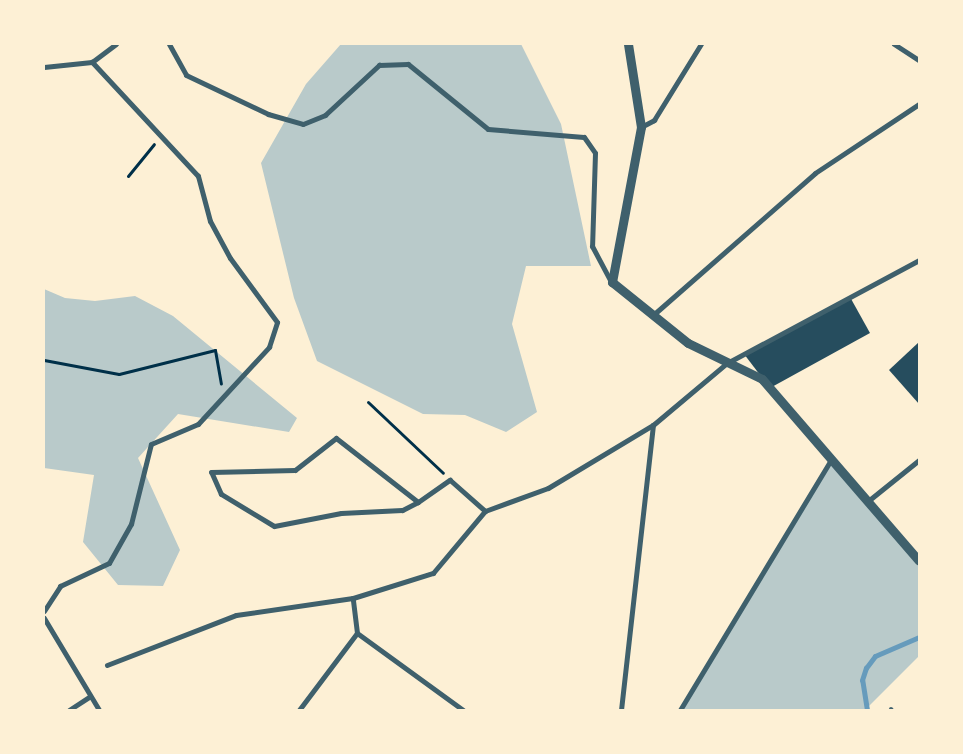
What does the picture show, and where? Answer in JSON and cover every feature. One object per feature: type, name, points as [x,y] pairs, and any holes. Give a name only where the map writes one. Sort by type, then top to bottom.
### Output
[{"type":"street","points":[[44,67],[92,62],[116,44]]},
{"type":"street","points":[[169,44],[186,75],[268,114],[303,124],[325,115],[379,65],[408,64],[488,129],[584,137],[595,153],[592,246],[612,282],[688,342],[762,379],[833,457],[868,502],[919,561]]},
{"type":"street","points":[[612,282],[642,127],[628,44]]},
{"type":"street","points":[[642,127],[654,120],[701,44]]},
{"type":"street","points":[[894,44],[919,60]]},
{"type":"street","points":[[44,611],[60,586],[109,563],[131,524],[151,444],[198,424],[269,347],[277,322],[230,258],[210,221],[198,176],[92,62]]},
{"type":"street","points":[[652,315],[815,173],[919,104]]},
{"type":"street","points":[[107,665],[236,615],[353,598],[433,573],[485,511],[548,488],[653,425],[727,363],[919,260]]},
{"type":"street","points":[[621,710],[653,425]]},
{"type":"street","points":[[418,502],[336,438],[295,470],[211,472],[221,494],[274,526],[341,513],[402,510],[418,502],[450,480],[485,511]]},
{"type":"street","points":[[680,710],[833,457]]},
{"type":"street","points":[[868,502],[919,460]]},
{"type":"street","points":[[298,710],[356,633],[353,598]]},
{"type":"street","points":[[44,618],[89,697],[99,710]]},
{"type":"street","points":[[356,633],[462,710]]},
{"type":"street","points":[[69,710],[89,697]]},
{"type":"path","points":[[128,176],[160,136]]},
{"type":"path","points":[[44,360],[119,374],[215,350],[223,398]]},
{"type":"path","points":[[368,402],[450,480]]},
{"type":"shaded area","points":[[341,44],[521,44],[561,124],[591,266],[526,266],[512,324],[537,412],[506,432],[465,415],[423,414],[317,361],[294,298],[261,163],[306,84]]},
{"type":"shaded area","points":[[44,289],[65,298],[95,301],[135,296],[173,316],[297,418],[289,432],[178,414],[138,458],[180,550],[163,586],[118,585],[83,542],[94,475],[44,468]]},
{"type":"shaded area","points":[[833,457],[919,557],[919,656],[865,710],[680,710]]},
{"type":"building","points":[[850,297],[870,333],[770,388],[744,354]]},
{"type":"building","points":[[919,342],[919,404],[889,370]]},
{"type":"waterway","points":[[867,710],[862,680],[866,668],[875,656],[919,637]]}]
